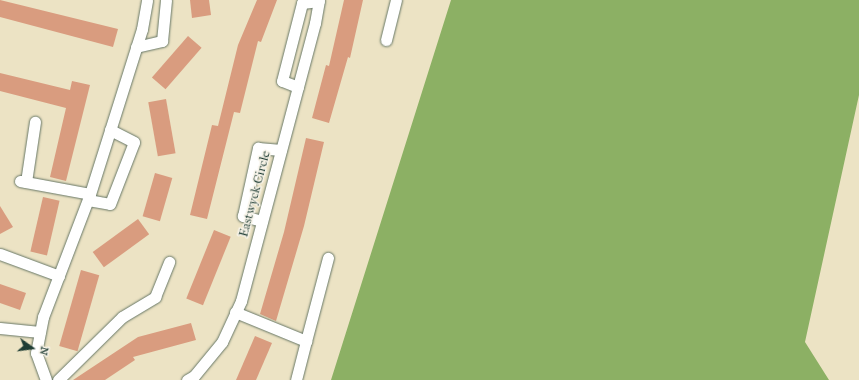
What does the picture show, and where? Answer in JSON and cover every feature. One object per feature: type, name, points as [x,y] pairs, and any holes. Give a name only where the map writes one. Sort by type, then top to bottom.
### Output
[{"type":"street","points":[[136,47],[162,42],[166,0]]},
{"type":"street","points":[[386,40],[396,0]]},
{"type":"street","points":[[46,380],[36,353],[40,332],[59,276],[89,197],[136,47],[144,1]]},
{"type":"street","points":[[298,87],[282,81],[302,3],[319,1]]},
{"type":"street","name":"Eastwyck Circle","points":[[187,380],[194,376],[222,342],[236,312],[298,87],[319,1]]},
{"type":"street","points":[[35,122],[23,181],[89,197],[110,204],[134,142],[110,130]]},
{"type":"street","points":[[262,221],[243,216],[258,148],[281,150]]},
{"type":"street","points":[[0,254],[59,276]]},
{"type":"street","points":[[296,380],[328,258]]},
{"type":"street","points":[[58,380],[122,317],[155,297],[169,262]]},
{"type":"street","points":[[236,312],[306,341]]},
{"type":"street","points":[[0,328],[40,332]]},
{"type":"green space","points":[[451,0],[859,0],[859,95],[805,342],[829,380],[331,380]]},
{"type":"building","points":[[0,0],[118,29],[113,47],[0,17]]},
{"type":"building","points":[[190,0],[209,0],[211,15],[192,18]]},
{"type":"building","points":[[257,0],[277,0],[261,42],[258,41],[240,113],[234,112],[207,219],[190,215],[212,125],[218,126],[238,45]]},
{"type":"building","points":[[344,0],[363,0],[350,58],[348,57],[329,123],[312,118],[326,65],[329,66]]},
{"type":"building","points":[[188,36],[202,48],[166,89],[152,78]]},
{"type":"building","points":[[0,73],[70,90],[72,81],[90,85],[66,181],[50,177],[66,108],[0,91]]},
{"type":"building","points":[[166,99],[176,153],[158,156],[148,102]]},
{"type":"building","points":[[306,138],[324,142],[304,226],[276,321],[260,314],[284,232]]},
{"type":"building","points":[[155,173],[172,178],[160,221],[143,216]]},
{"type":"building","points":[[43,197],[60,201],[47,255],[30,252]]},
{"type":"building","points":[[0,206],[13,227],[0,234]]},
{"type":"building","points":[[138,219],[149,234],[104,267],[93,252]]},
{"type":"building","points":[[214,230],[231,237],[203,305],[186,299]]},
{"type":"building","points":[[81,270],[99,275],[77,351],[59,346]]},
{"type":"building","points":[[0,284],[26,293],[20,310],[0,303]]},
{"type":"building","points":[[191,323],[196,340],[133,357],[135,360],[105,380],[73,380],[138,337]]},
{"type":"building","points":[[255,336],[272,343],[256,380],[236,380]]}]
